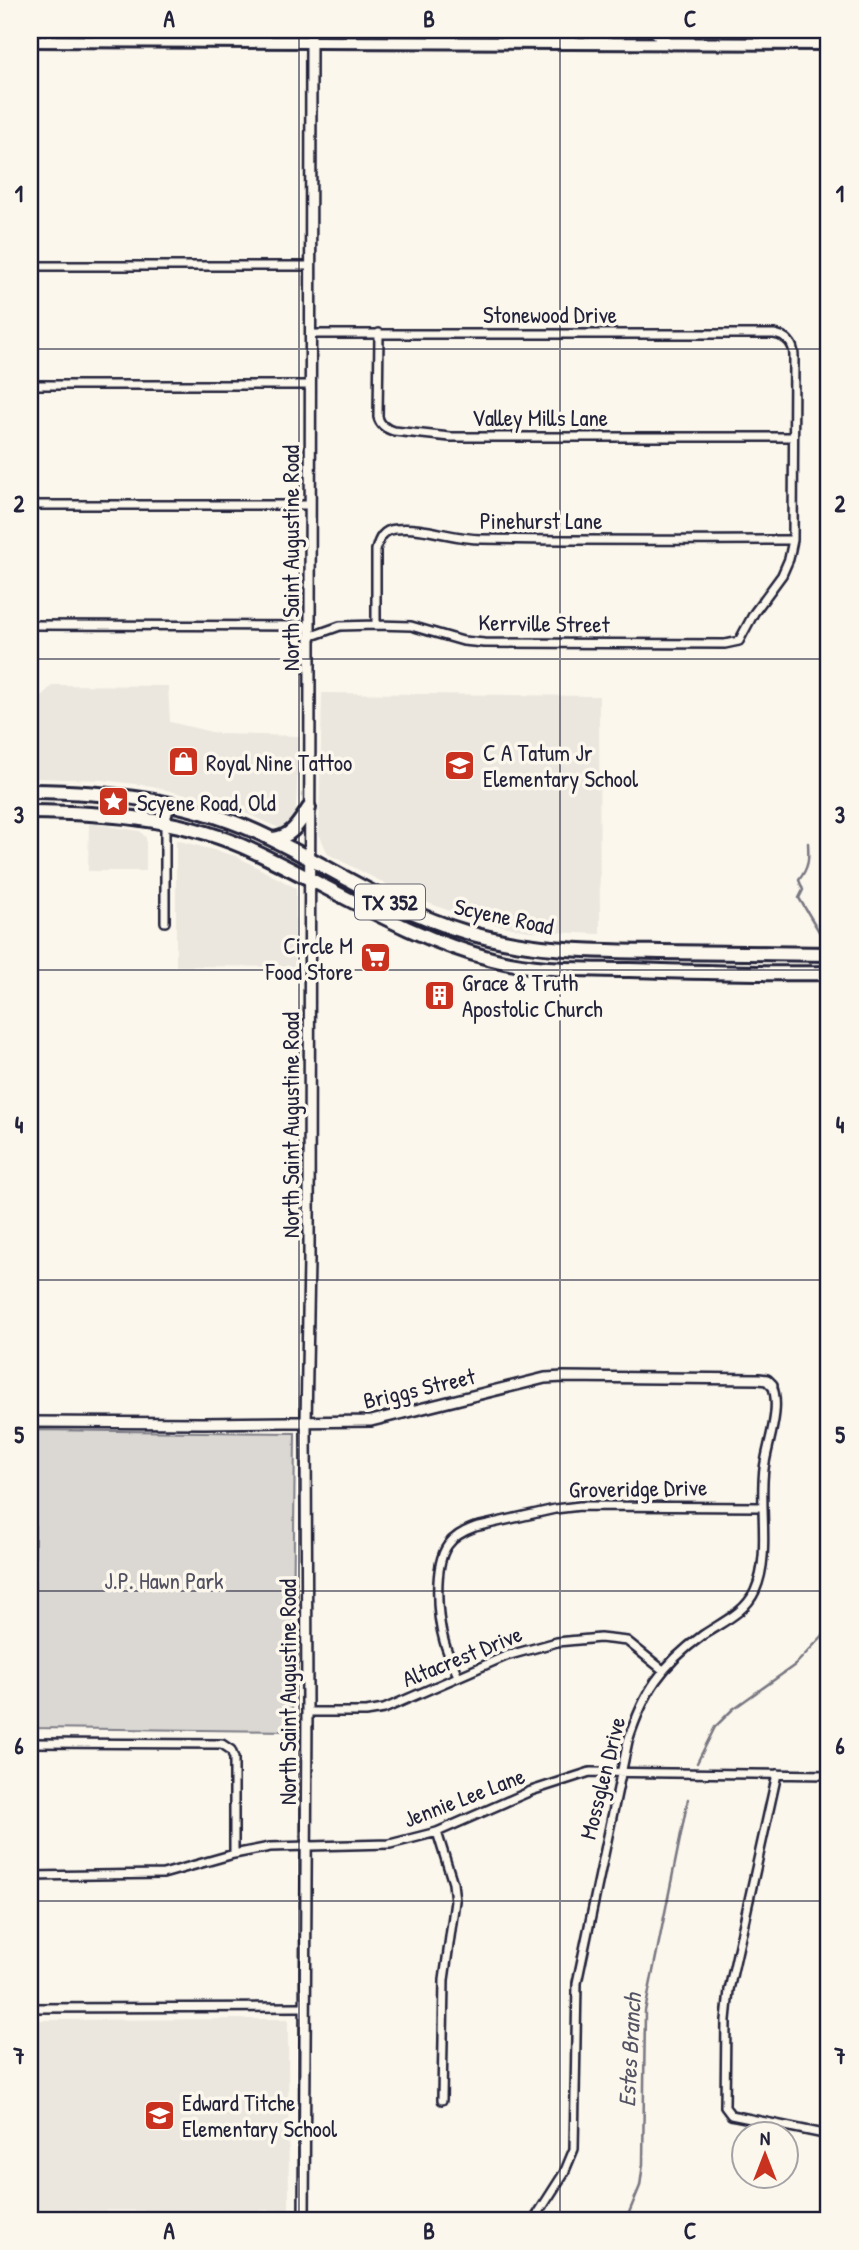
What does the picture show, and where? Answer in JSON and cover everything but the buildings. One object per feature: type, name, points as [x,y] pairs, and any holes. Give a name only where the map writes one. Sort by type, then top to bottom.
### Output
[{"type":"main road","points":[[438,30],[438,44]]},
{"type":"main road","points":[[653,30],[670,44]]},
{"type":"main road","points":[[793,30],[793,44]]},
{"type":"main road","points":[[30,41],[311,35],[438,44],[829,44]]},
{"type":"main road","name":"Scyene Road","points":[[30,791],[92,792],[170,803],[229,821],[272,839],[421,916],[464,931],[520,945],[587,951],[829,954]]},
{"type":"main road","points":[[272,839],[281,839],[296,829],[309,807]]},
{"type":"main road","name":"Scyene Road","points":[[30,812],[108,814],[165,823],[241,846],[417,934],[509,963],[555,968],[753,974],[829,973]]},
{"type":"street","name":"North Saint Augustine Road","points":[[304,2220],[311,35]]},
{"type":"street","points":[[30,266],[310,266]]},
{"type":"street","name":"Valley Mills Lane","points":[[379,333],[378,417],[386,429],[394,432],[450,436],[793,437]]},
{"type":"street","name":"Stonewood Drive","points":[[310,334],[774,334],[788,340],[794,349],[793,437]]},
{"type":"street","points":[[30,384],[310,385]]},
{"type":"street","points":[[793,437],[793,540]]},
{"type":"street","points":[[30,505],[309,505]]},
{"type":"street","name":"Pinehurst Lane","points":[[376,625],[376,550],[379,539],[393,529],[479,539],[793,540]]},
{"type":"street","name":"Kerrville Street","points":[[309,637],[340,626],[376,625],[411,626],[484,643],[725,644],[739,641],[754,613],[782,575],[793,540]]},
{"type":"street","points":[[30,625],[309,626]]},
{"type":"street","points":[[165,922],[165,823],[170,803]]},
{"type":"street","name":"Briggs Street","points":[[30,1422],[371,1421],[545,1378],[759,1379],[767,1380],[772,1385]]},
{"type":"street","name":"Mossglen Drive","points":[[534,2220],[564,2173],[574,2150],[577,1983],[628,1741],[639,1709],[663,1670],[684,1650],[729,1619],[750,1599],[760,1577],[765,1460],[774,1423],[775,1393],[772,1385]]},
{"type":"street","name":"Groveridge Drive","points":[[458,1676],[442,1633],[439,1574],[443,1554],[448,1545],[463,1532],[555,1509],[580,1506],[762,1507]]},
{"type":"street","name":"Altacrest Drive","points":[[307,1712],[366,1712],[384,1709],[521,1651],[557,1642],[600,1638],[627,1641],[663,1670]]},
{"type":"street","points":[[30,1743],[222,1744],[231,1750],[234,1758],[234,1854]]},
{"type":"street","name":"Jennie Lee Lane","points":[[30,1876],[163,1874],[270,1847],[390,1844],[437,1832],[531,1791],[590,1772],[829,1775]]},
{"type":"street","points":[[778,1774],[729,1990],[725,2107],[731,2115],[829,2135]]},
{"type":"street","points":[[437,1832],[453,1883],[455,1901],[444,1980],[442,2100]]},
{"type":"street","points":[[30,2008],[304,2007]]},
{"type":"shaded area","points":[[53,685],[168,686],[170,722],[220,734],[300,736],[295,822],[279,828],[236,809],[152,786],[101,780],[32,778],[33,748],[41,696]]},
{"type":"shaded area","name":"C A Tatum Jr Elementary School","points":[[322,693],[599,696],[600,934],[528,931],[452,912],[405,894],[328,854],[319,834]]},
{"type":"shaded area","points":[[89,823],[140,831],[146,838],[146,871],[88,871]]},
{"type":"shaded area","points":[[176,840],[236,856],[296,888],[295,967],[176,966]]},
{"type":"shaded area","name":"Edward Titche Elementary School","points":[[288,2019],[289,2210],[30,2211],[30,2020]]},
{"type":"green space","name":"J.P. Hawn Park","points":[[36,1430],[295,1433],[292,1731],[33,1728]]},
{"type":"waterway","name":"Estes Branch","points":[[808,843],[808,863],[799,880],[803,890],[799,898],[829,948]]},
{"type":"waterway","name":"Estes Branch","points":[[829,1486],[826,1495],[829,1511]]},
{"type":"waterway","name":"Estes Branch","points":[[829,1522],[829,1546]]},
{"type":"waterway","name":"Estes Branch","points":[[697,1763],[715,1727],[733,1709],[795,1665],[829,1629]]},
{"type":"waterway","name":"Estes Branch","points":[[626,2220],[640,2186],[643,2164],[645,2011],[688,1799]]},
{"type":"place","name":"Royal Nine Tattoo","points":[[183,762]]},
{"type":"place","name":"C A Tatum Jr Elementary School","points":[[460,765]]},
{"type":"place","name":"Scyene Road, Old","points":[[114,802]]},
{"type":"place","name":"Circle M Food Store","points":[[376,958]]},
{"type":"place","name":"Grace & Truth Apostolic Church","points":[[439,995]]},
{"type":"place","name":"Edward Titche Elementary School","points":[[159,2115]]}]
